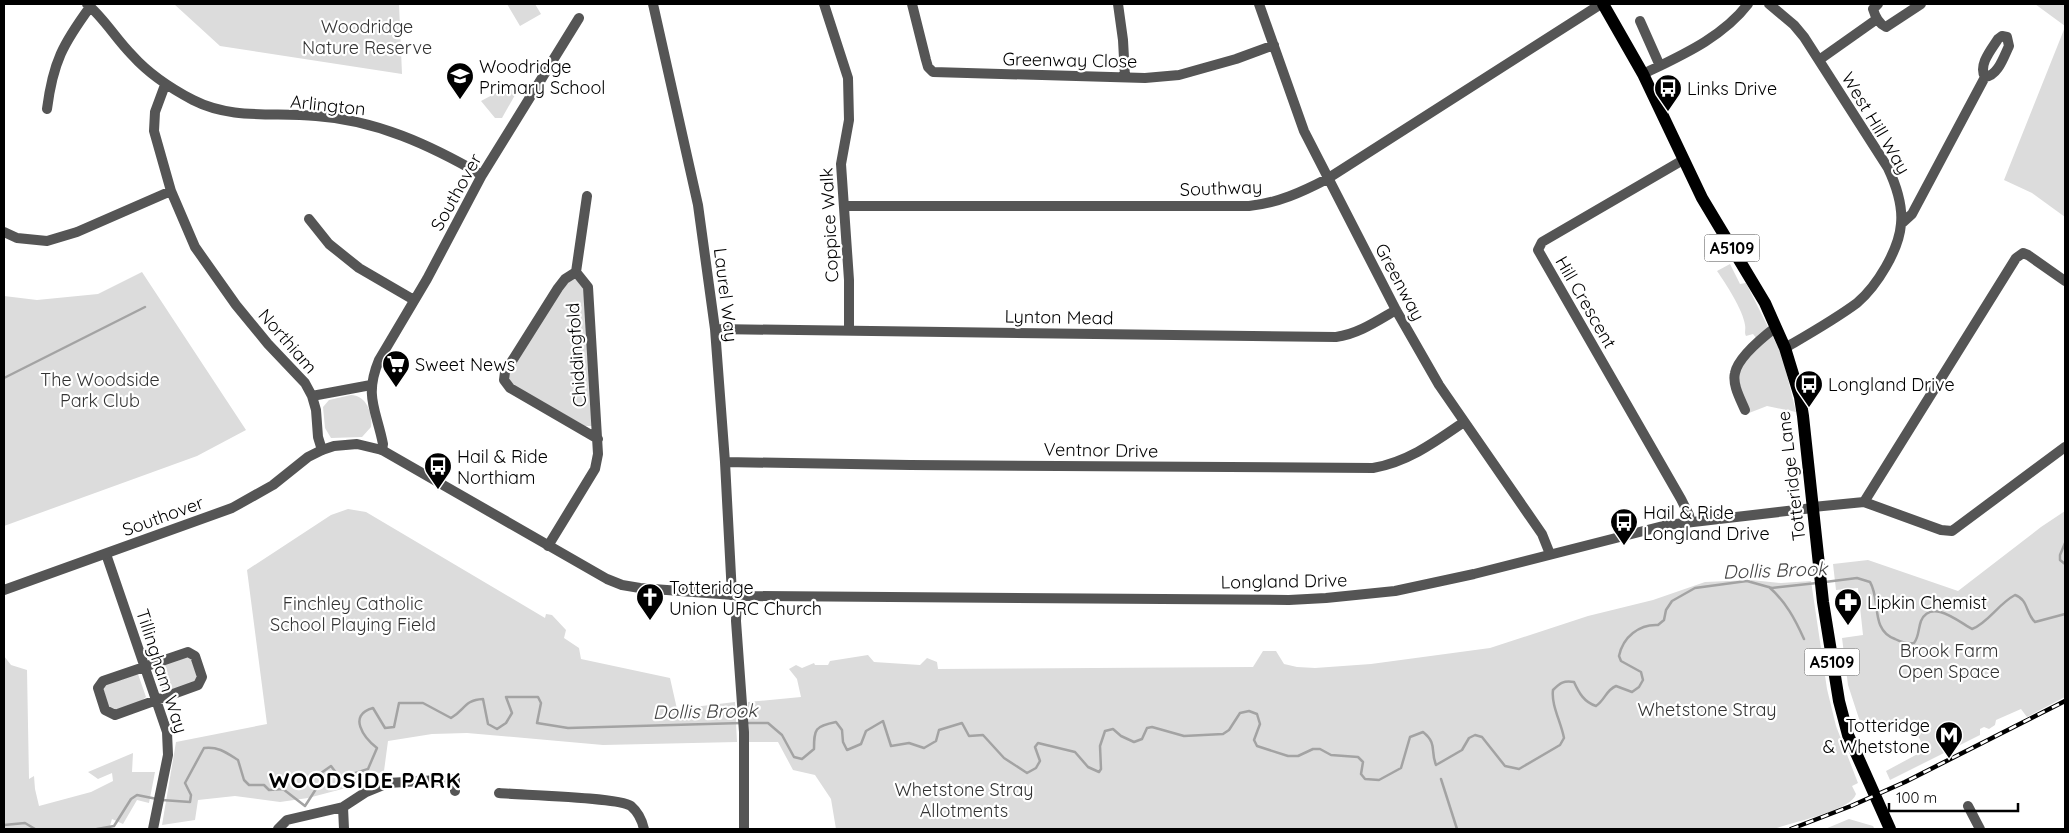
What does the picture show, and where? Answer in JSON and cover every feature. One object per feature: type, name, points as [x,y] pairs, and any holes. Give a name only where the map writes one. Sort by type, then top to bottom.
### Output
[{"type":"main road","name":"Totteridge Lane","points":[[1602,4],[1642,74],[1702,198],[1754,284],[1785,348],[1802,407],[1823,602],[1843,721],[1890,829]]},
{"type":"street","name":"Laurel Way","points":[[653,4],[698,205],[715,329],[725,462],[739,596],[736,621],[744,732],[744,829]]},
{"type":"street","name":"Coppice Walk","points":[[824,4],[848,78],[849,120],[840,164],[845,206],[850,330]]},
{"type":"street","name":"Greenway Close","points":[[912,4],[928,67],[933,72],[1010,76],[1145,78],[1179,75],[1274,46]]},
{"type":"street","points":[[1118,4],[1123,40],[1125,78]]},
{"type":"street","name":"Greenway","points":[[1259,4],[1304,131],[1396,310],[1422,359],[1542,534],[1550,554]]},
{"type":"street","name":"Southway","points":[[845,206],[1249,206],[1265,204],[1299,194],[1327,179],[1602,4]]},
{"type":"street","points":[[1642,74],[1712,38],[1723,30],[1748,4]]},
{"type":"street","name":"West Hill Way","points":[[1769,4],[1794,25],[1819,60],[1891,175],[1900,200],[1901,224],[1885,268],[1870,291],[1836,318],[1785,348]]},
{"type":"street","points":[[1878,4],[1873,9],[1877,19],[1886,28],[1921,4]]},
{"type":"street","points":[[47,109],[50,88],[62,46],[89,5]]},
{"type":"street","name":"Arlington","points":[[89,5],[132,56],[165,85],[194,100],[228,113],[269,116],[317,116],[373,126],[424,143],[482,174]]},
{"type":"street","name":"Southover","points":[[382,450],[383,444],[371,385],[379,360],[414,300],[482,174],[578,18]]},
{"type":"street","points":[[1819,60],[1877,19]]},
{"type":"street","points":[[1640,21],[1660,66]]},
{"type":"street","points":[[1901,224],[1912,214],[1985,77]]},
{"type":"street","name":"Northiam","points":[[165,85],[154,112],[154,131],[171,191],[195,247],[236,305],[268,344],[305,383],[312,396],[316,410],[318,437],[322,450]]},
{"type":"street","name":"Hill Crescent","points":[[1683,160],[1542,242],[1538,250],[1681,499],[1690,521]]},
{"type":"street","points":[[4,232],[17,238],[47,241],[77,232],[171,191]]},
{"type":"street","points":[[576,272],[587,196]]},
{"type":"street","points":[[309,220],[329,244],[359,268],[414,300]]},
{"type":"street","points":[[2065,281],[2028,255],[2023,254],[2016,258],[1864,502],[1941,530],[1952,531],[2065,447]]},
{"type":"street","name":"Chiddingfold","points":[[548,546],[595,469],[598,454],[598,439],[588,287],[576,272],[565,279],[558,288],[505,372],[504,380],[510,388],[598,439]]},
{"type":"street","name":"Lynton Mead","points":[[715,329],[1336,337],[1345,336],[1360,330],[1396,310]]},
{"type":"street","points":[[1745,410],[1735,384],[1735,373],[1753,348],[1776,327]]},
{"type":"street","points":[[312,396],[371,385]]},
{"type":"street","name":"Ventnor Drive","points":[[725,462],[910,466],[1373,468],[1394,464],[1410,456],[1464,422]]},
{"type":"street","points":[[322,450],[351,444],[382,450],[548,546],[607,579],[622,585],[739,596]]},
{"type":"street","name":"Southover","points":[[4,590],[232,508],[273,485],[308,457],[322,450]]},
{"type":"street","name":"Longland Drive","points":[[739,596],[1326,598],[1424,586],[1690,521],[1864,502]]},
{"type":"street","name":"Tillingham Way","points":[[106,554],[167,732],[169,747],[153,829]]},
{"type":"street","points":[[188,652],[195,656],[202,677],[198,685],[156,699],[115,715],[105,710],[98,688],[103,680],[144,666],[188,652]]},
{"type":"street","points":[[278,829],[287,820],[343,808],[366,792],[388,783],[455,779],[456,791]]},
{"type":"street","points":[[499,793],[608,800],[630,805],[641,818],[644,829]]},
{"type":"street","points":[[1968,806],[1980,829]]},
{"type":"street","points":[[343,808],[344,829]]},
{"type":"green space","name":"Woodridge Nature Reserve","points":[[174,4],[399,4],[402,74],[220,46]]},
{"type":"green space","points":[[507,4],[535,4],[541,14],[520,26]]},
{"type":"green space","points":[[2035,4],[2065,4],[2065,26]]},
{"type":"green space","points":[[2065,27],[2065,217],[2032,193],[2004,180]]},
{"type":"green space","points":[[509,86],[515,95],[502,118],[495,118],[481,101]]},
{"type":"green space","points":[[1730,264],[1740,284],[1746,283],[1782,355],[1796,412],[1767,406],[1749,413],[1738,384],[1738,374],[1757,339],[1753,334],[1746,336],[1744,319],[1741,312],[1734,297],[1717,271]]},
{"type":"green space","name":"The Woodside Park Club","points":[[142,272],[246,430],[197,456],[4,526],[4,296],[37,300],[98,294]]},
{"type":"green space","points":[[574,278],[581,283],[585,290],[592,426],[585,426],[513,385],[509,380],[509,374],[557,293]]},
{"type":"green space","points":[[351,395],[364,401],[370,411],[371,427],[362,437],[331,438],[325,428],[323,407],[329,400]]},
{"type":"green space","name":"Finchley Catholic School Playing Field","points":[[348,509],[366,512],[545,618],[546,614],[552,615],[566,630],[564,638],[579,648],[581,659],[670,678],[677,709],[735,702],[737,742],[603,745],[467,733],[432,734],[388,741],[384,771],[346,788],[308,798],[280,802],[235,796],[198,800],[195,820],[162,825],[176,742],[267,724],[247,570],[331,515]]},
{"type":"green space","name":"Brook Farm Open Space","points":[[2065,511],[2065,697],[2027,717],[2021,709],[1996,720],[1995,725],[1989,729],[1984,727],[1980,729],[1980,735],[1890,780],[1886,771],[1925,750],[1909,717],[1863,731],[1848,685],[1842,638],[1863,635],[1858,588],[1836,590],[1833,564],[1868,560],[1958,591],[2041,527]]},
{"type":"green space","name":"Whetstone Stray","points":[[1751,580],[1781,583],[1811,581],[1827,689],[1836,726],[1858,783],[1852,786],[1856,794],[1844,806],[1774,829],[836,829],[831,799],[815,775],[793,770],[778,742],[749,742],[748,702],[801,697],[797,679],[789,669],[796,665],[802,668],[814,663],[815,665],[828,665],[830,661],[868,655],[874,662],[920,665],[927,658],[937,662],[938,669],[1253,667],[1263,651],[1276,651],[1284,664],[1297,667],[1315,668],[1371,664],[1490,648],[1588,616],[1653,600],[1705,582]]},
{"type":"green space","points":[[190,655],[198,680],[168,692],[163,692],[155,667]]},
{"type":"green space","points":[[4,656],[11,665],[27,670],[29,779],[34,776],[39,806],[91,792],[113,781],[112,773],[98,779],[88,772],[133,753],[132,772],[155,772],[149,803],[137,800],[123,824],[112,819],[109,829],[4,829]]},
{"type":"green space","points":[[138,674],[146,697],[129,707],[110,711],[102,685]]},
{"type":"green space","points":[[1849,819],[1873,826],[1874,828],[1825,829]]},
{"type":"waterway","points":[[4,378],[145,307]]},
{"type":"waterway","name":"Dollis Brook","points":[[2065,543],[2060,555],[2060,560],[2065,564]]},
{"type":"waterway","name":"Dollis Brook","points":[[1825,582],[1857,578],[1870,582],[1882,629],[1887,635],[1906,643],[1914,643],[1921,621],[1926,614],[1931,612],[1945,614],[1972,629],[2015,595],[2025,603],[2035,622],[2065,614]]},
{"type":"waterway","name":"Dollis Brook","points":[[747,723],[768,723],[782,735],[794,757],[802,759],[814,749],[814,737],[817,730],[829,723],[836,722],[842,730],[843,742],[847,750],[861,744],[866,731],[883,721],[891,746],[909,743],[924,748],[936,741],[939,730],[962,723],[969,736],[983,735],[1004,758],[1027,773],[1036,768],[1040,761],[1035,747],[1038,743],[1075,752],[1088,767],[1099,772],[1101,769],[1100,746],[1105,731],[1113,729],[1121,736],[1134,742],[1142,739],[1147,728],[1152,727],[1184,736],[1223,734],[1229,730],[1240,713],[1249,711],[1257,714],[1260,724],[1254,740],[1257,746],[1288,756],[1298,756],[1313,749],[1320,749],[1331,755],[1358,757],[1363,762],[1361,774],[1365,779],[1379,780],[1401,768],[1410,737],[1423,732],[1431,740],[1436,765],[1462,750],[1469,738],[1475,735],[1482,737],[1505,766],[1519,769],[1560,745],[1564,738],[1553,696],[1553,690],[1560,684],[1567,681],[1574,682],[1582,697],[1596,706],[1616,686],[1632,692],[1639,687],[1643,680],[1641,672],[1621,661],[1619,656],[1621,649],[1628,638],[1638,629],[1658,625],[1664,620],[1666,610],[1672,601],[1695,588],[1747,581],[1772,588],[1817,583]]},
{"type":"waterway","points":[[1769,587],[1790,611],[1804,639]]},
{"type":"waterway","name":"Dollis Brook","points":[[162,800],[190,802],[191,795],[185,783],[204,748],[214,748],[238,760],[244,780],[249,785],[264,785],[269,790],[283,789],[305,806],[316,789],[311,780],[331,766],[340,778],[368,769],[377,748],[363,733],[359,721],[361,716],[365,711],[373,708],[385,728],[394,727],[399,703],[423,703],[451,718],[468,703],[483,699],[488,724],[497,729],[506,723],[512,713],[506,697],[538,697],[541,703],[537,723],[568,728],[742,723]]},
{"type":"waterway","points":[[1441,779],[1457,829]]},
{"type":"waterway","name":"Dollis Brook","points":[[97,829],[114,826],[131,799],[137,795],[157,799]]},
{"type":"waterway","name":"Dollis Brook","points":[[4,825],[25,823],[35,829]]},
{"type":"railway","points":[[1791,829],[1851,806],[1905,782],[2065,701]]},
{"type":"place","name":"Woodridge Primary School","points":[[460,100]]},
{"type":"place","name":"Links Drive","points":[[1668,112]]},
{"type":"place","name":"Sweet News","points":[[396,388]]},
{"type":"place","name":"Longland Drive","points":[[1809,408]]},
{"type":"place","name":"Hail & Ride Northiam","points":[[438,490]]},
{"type":"place","name":"Hail & Ride Longland Drive","points":[[1624,546]]},
{"type":"place","name":"Totteridge Union URC Church","points":[[650,621]]},
{"type":"place","name":"Lipkin Chemist","points":[[1848,626]]},
{"type":"place","name":"Totteridge & Whetstone","points":[[1949,759]]},
{"type":"district","name":"WOODSIDE PARK","points":[[365,780]]},
{"type":"park label","name":"Whetstone Stray Allotments","points":[[964,800]]}]
